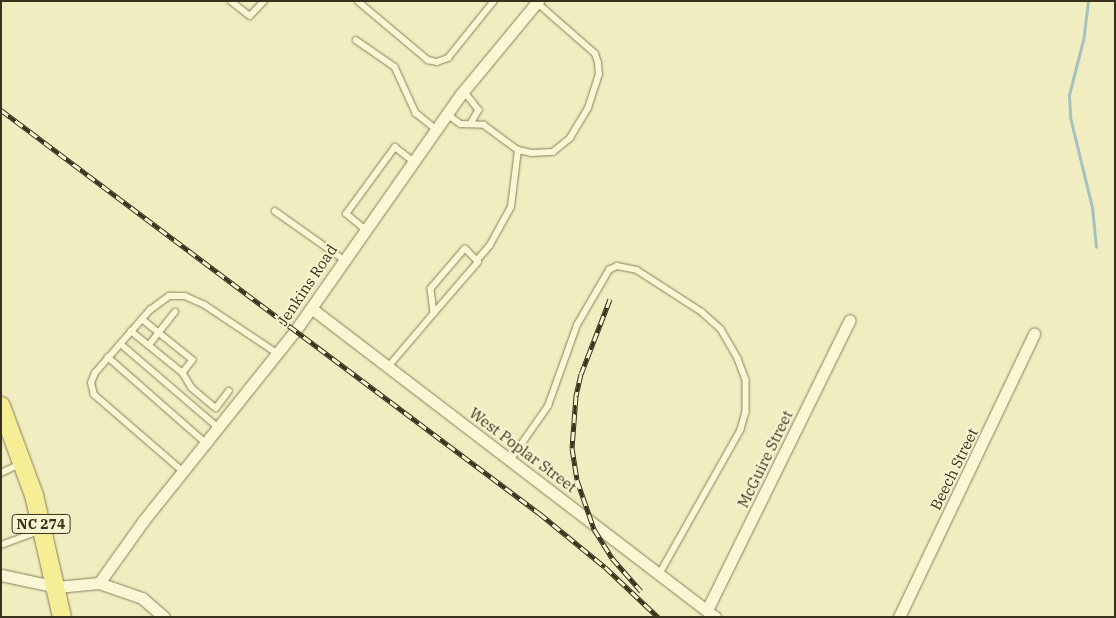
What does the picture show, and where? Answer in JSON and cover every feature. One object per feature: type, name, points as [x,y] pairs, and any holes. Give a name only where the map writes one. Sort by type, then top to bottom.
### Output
[{"type":"main road","name":"NC 274","points":[[3,413],[24,462],[57,587],[62,617]]},
{"type":"street","name":"Jenkins Road","points":[[99,584],[183,472],[277,353],[464,91],[537,2]]},
{"type":"street","name":"West Poplar Street","points":[[310,308],[711,614]]},
{"type":"street","name":"McGuire Street","points":[[711,614],[850,320]]},
{"type":"street","name":"Beech Street","points":[[899,617],[1034,334]]},
{"type":"street","points":[[1,575],[57,587],[99,584],[142,598],[164,617]]},
{"type":"lane","points":[[231,1],[250,16],[264,1]]},
{"type":"lane","points":[[358,1],[428,60],[437,62],[448,58],[494,1]]},
{"type":"lane","points":[[447,114],[461,124],[484,125],[518,150],[541,154],[553,152],[570,138],[588,108],[599,75],[595,54],[537,2]]},
{"type":"lane","points":[[356,40],[395,67],[416,114],[436,129]]},
{"type":"lane","points":[[464,91],[479,110],[471,124]]},
{"type":"lane","points":[[364,229],[346,214],[395,147],[413,161]]},
{"type":"lane","points":[[388,367],[490,245],[511,206],[518,150]]},
{"type":"lane","points":[[275,210],[343,259]]},
{"type":"lane","points":[[434,313],[431,289],[462,250],[478,259]]},
{"type":"lane","points":[[511,460],[548,406],[577,325],[609,270],[617,266],[637,270],[702,312],[721,329],[738,359],[746,380],[746,412],[741,430],[660,574]]},
{"type":"lane","points":[[183,472],[94,395],[91,383],[108,357],[142,319],[169,296],[185,296],[240,326],[277,353]]},
{"type":"lane","points":[[148,346],[175,312]]},
{"type":"lane","points":[[142,319],[193,360],[182,373]]},
{"type":"lane","points":[[131,332],[182,373],[192,388],[216,408],[229,391]]},
{"type":"lane","points":[[121,344],[219,428]]},
{"type":"lane","points":[[108,357],[206,443]]},
{"type":"lane","points":[[1,473],[24,462]]},
{"type":"lane","points":[[1,545],[43,530]]},
{"type":"waterway","points":[[1088,1],[1083,40],[1069,95],[1070,117],[1092,207],[1096,247]]},
{"type":"railway","points":[[1,110],[539,513],[605,567],[658,617]]},
{"type":"railway","points":[[610,299],[581,374],[576,396],[572,448],[577,480],[594,529],[612,558],[641,591]]}]
